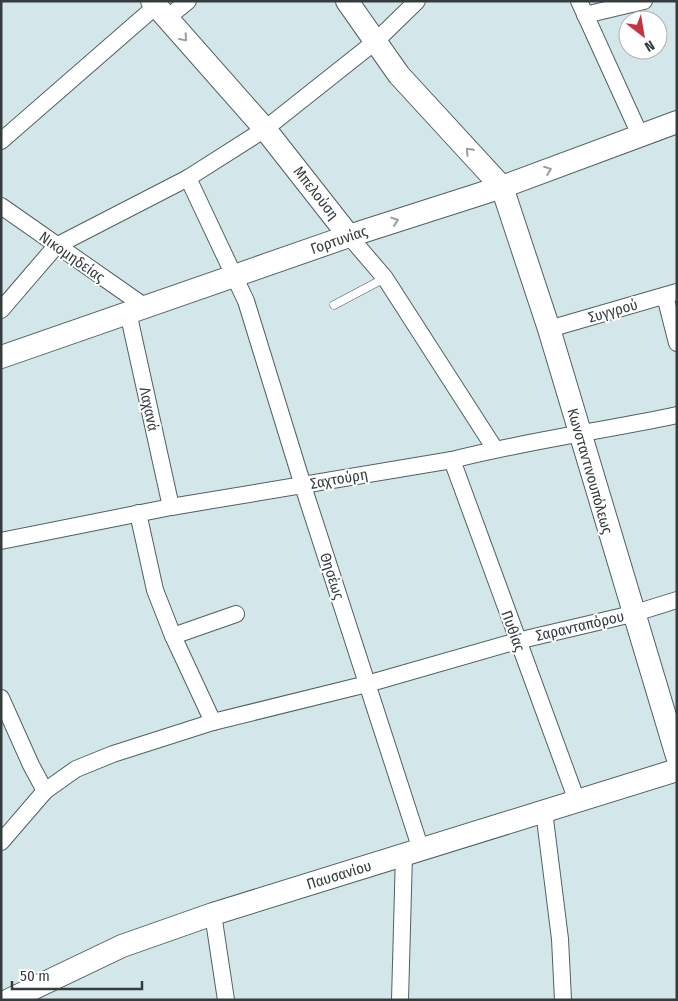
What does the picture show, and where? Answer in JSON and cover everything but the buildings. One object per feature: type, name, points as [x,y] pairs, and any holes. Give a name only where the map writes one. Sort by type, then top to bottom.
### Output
[{"type":"street","points":[[1,141],[158,8],[188,1]]},
{"type":"street","points":[[347,1],[399,75],[502,187]]},
{"type":"street","points":[[1,310],[56,246],[188,178],[265,129],[376,41],[417,1]]},
{"type":"street","points":[[640,135],[582,8],[644,1]]},
{"type":"street","name":"Μπελούση","points":[[158,8],[265,129],[348,236],[385,278],[495,449]]},
{"type":"street","name":"Γορτυνίας","points":[[1,357],[348,236],[502,187],[677,122]]},
{"type":"street","name":"Θησέως","points":[[188,178],[236,276],[246,301],[302,485],[367,684],[412,852],[400,1000]]},
{"type":"street","name":"Κωνσταντινουπόλεως","points":[[502,187],[549,329],[632,614],[677,756]]},
{"type":"street","name":"Νικομηδείας","points":[[1,206],[56,246],[136,309]]},
{"type":"street","points":[[671,294],[677,343]]},
{"type":"street","name":"Συγγρού","points":[[549,329],[671,294]]},
{"type":"street","name":"Λαχανά","points":[[136,309],[171,507]]},
{"type":"street","name":"Σαχτούρη","points":[[1,541],[171,507],[452,460],[495,449],[580,435],[677,415]]},
{"type":"street","name":"Πυθίας","points":[[452,460],[577,801]]},
{"type":"street","points":[[138,513],[155,590],[173,636],[212,722]]},
{"type":"street","name":"Σαρανταπόρου","points":[[1,842],[45,791],[76,769],[88,764],[212,722],[367,684],[517,641],[632,614],[677,600]]},
{"type":"street","points":[[173,636],[236,614]]},
{"type":"street","points":[[1,698],[31,765],[45,791]]},
{"type":"street","name":"Παυσανίου","points":[[9,1000],[122,946],[213,914],[677,770]]},
{"type":"street","points":[[544,811],[560,940],[563,1000]]},
{"type":"street","points":[[213,914],[226,1000]]},
{"type":"lane","points":[[334,306],[385,278]]}]
